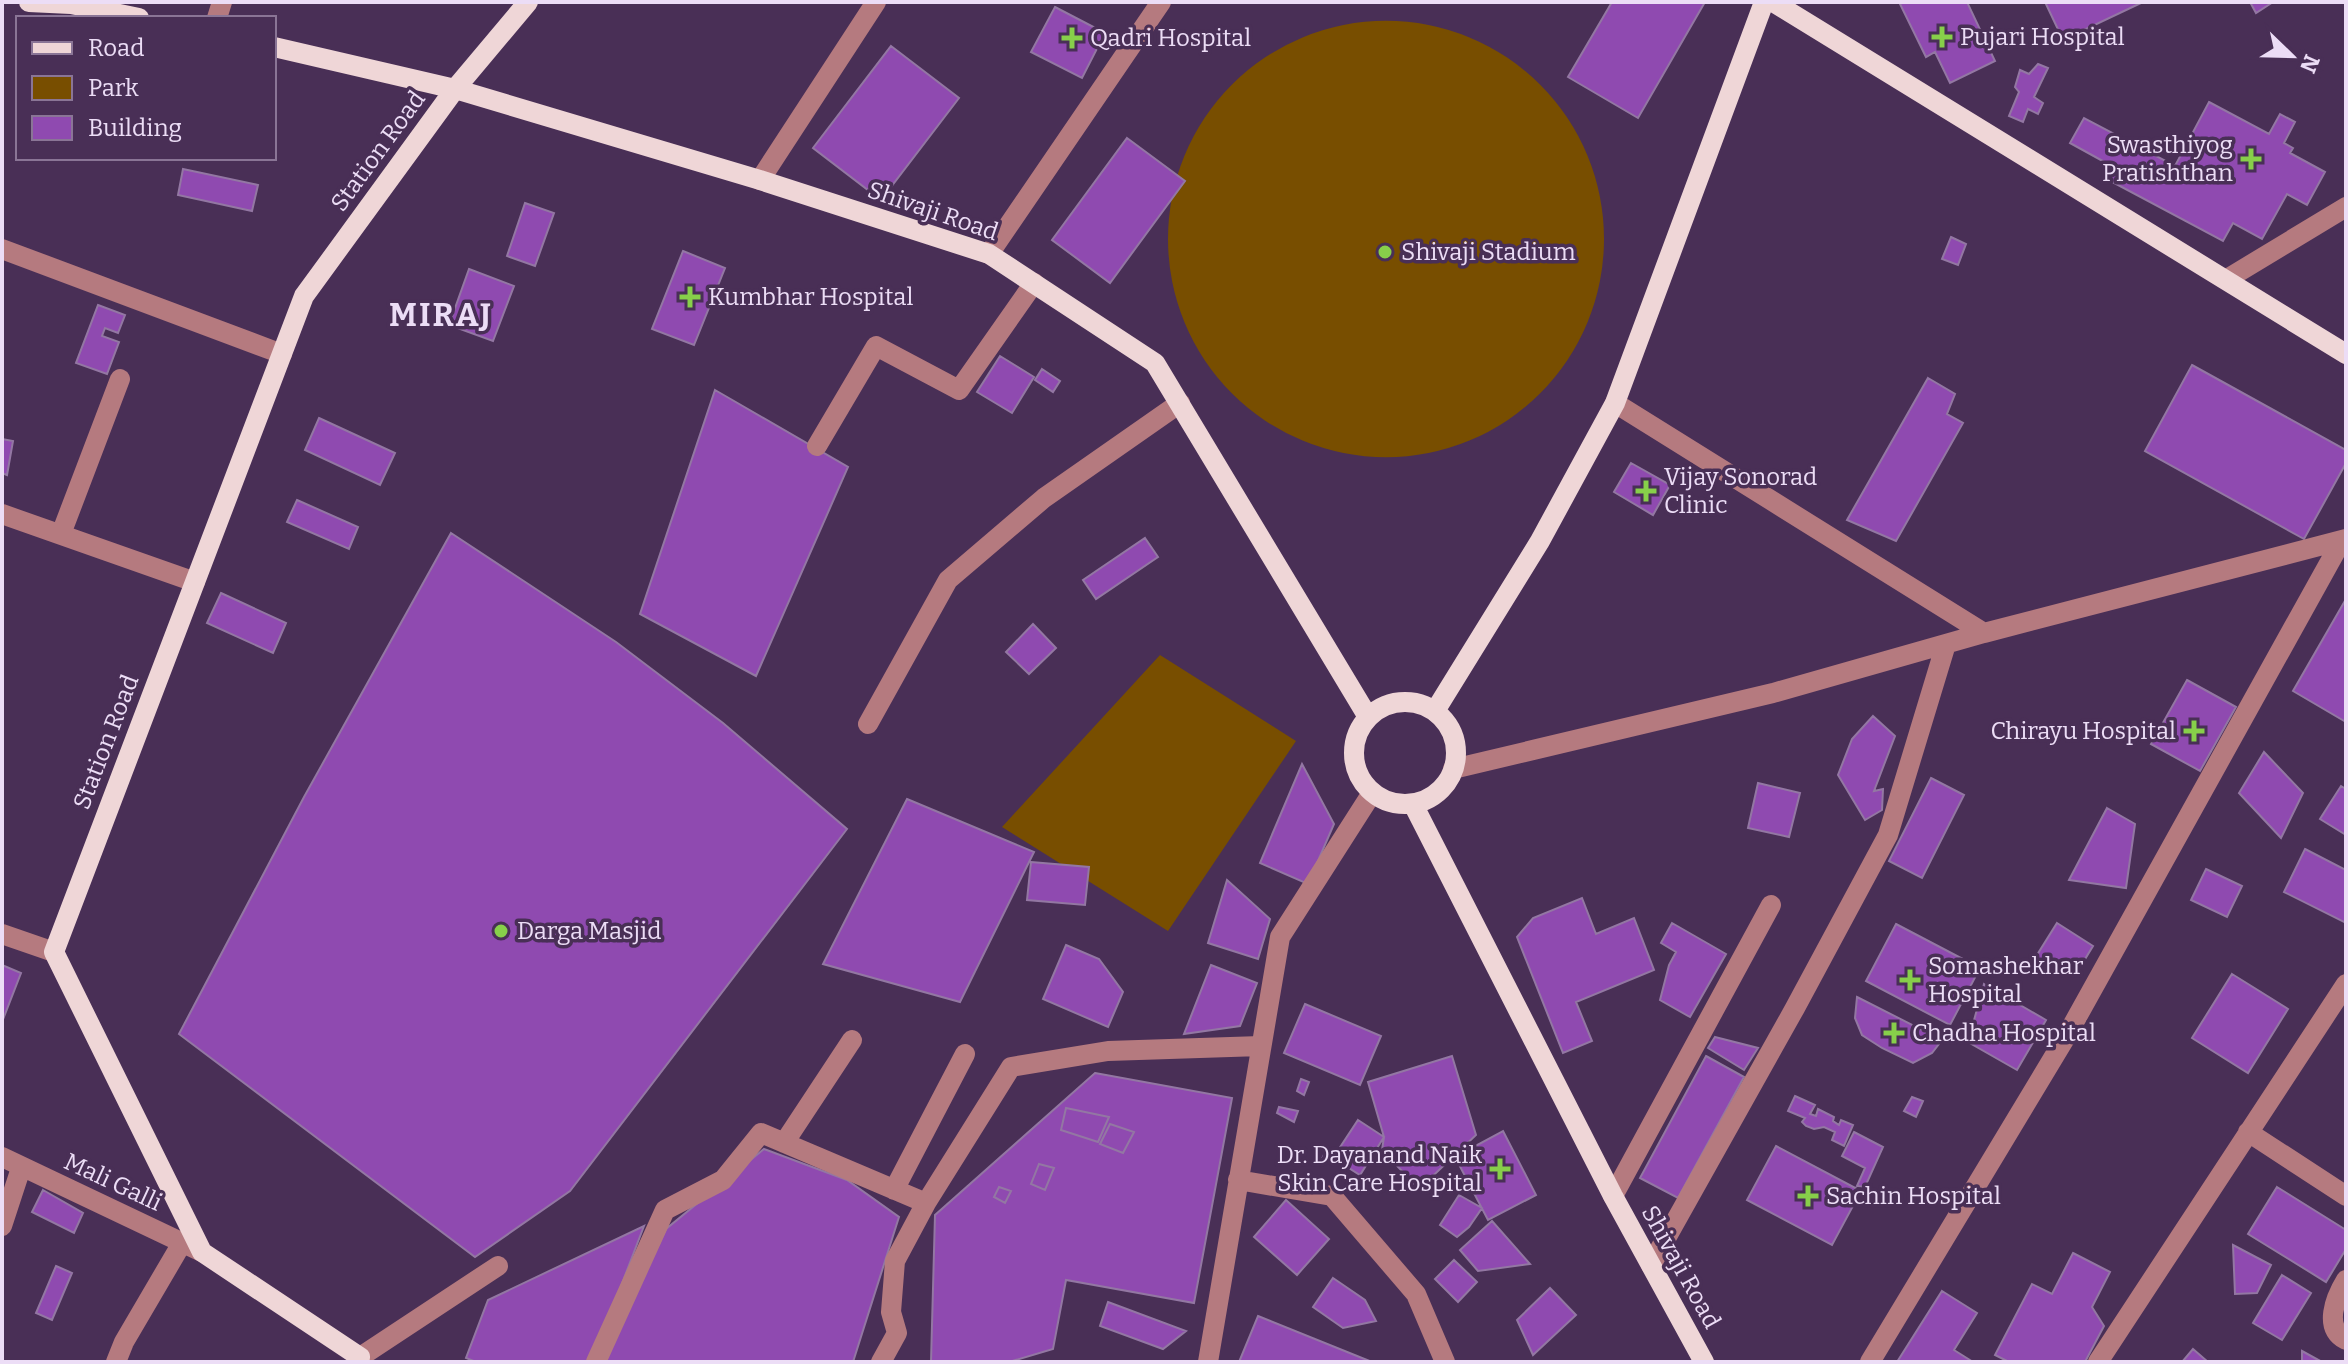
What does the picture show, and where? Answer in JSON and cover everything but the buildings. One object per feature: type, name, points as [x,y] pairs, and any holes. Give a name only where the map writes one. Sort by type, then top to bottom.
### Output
[{"type":"main road","points":[[29,2],[71,4],[129,16]]},
{"type":"main road","name":"Station Road","points":[[54,952],[304,296],[455,89],[528,2]]},
{"type":"main road","points":[[1435,711],[1540,541],[1615,403],[1764,2]]},
{"type":"main road","points":[[1773,2],[2346,354]]},
{"type":"main road","name":"Shivaji Road","points":[[276,47],[455,89],[760,180],[989,254],[1155,363],[1368,717]]},
{"type":"main road","points":[[1407,701],[1435,711],[1444,720],[1455,743],[1453,769],[1438,792],[1413,804],[1391,803],[1372,793],[1356,770],[1353,756],[1354,742],[1368,717],[1393,702],[1407,701]]},
{"type":"main road","name":"Shivaji Road","points":[[1413,804],[1613,1196],[1704,1362]]},
{"type":"main road","points":[[54,952],[202,1252],[360,1360]]},
{"type":"street","points":[[760,180],[876,2]]},
{"type":"street","points":[[989,254],[1161,2]]},
{"type":"street","points":[[2227,279],[2346,207]]},
{"type":"street","points":[[2,249],[282,354]]},
{"type":"street","points":[[817,446],[876,346],[959,390],[1034,283]]},
{"type":"street","points":[[61,534],[120,379]]},
{"type":"street","points":[[868,724],[948,580],[1044,498],[1180,403]]},
{"type":"street","points":[[1615,403],[1984,633]]},
{"type":"street","points":[[2,514],[195,582]]},
{"type":"street","points":[[1453,769],[1773,693],[1984,633],[2344,540]]},
{"type":"street","points":[[1870,1362],[2067,1035],[2344,540]]},
{"type":"street","points":[[1651,1265],[1888,835],[1946,644]]},
{"type":"street","points":[[1208,1362],[1280,937],[1372,793]]},
{"type":"street","points":[[1613,1196],[1771,905]]},
{"type":"street","points":[[2,934],[54,952]]},
{"type":"street","points":[[2098,1362],[2346,984]]},
{"type":"street","points":[[784,1143],[852,1040]]},
{"type":"street","points":[[881,1362],[897,1333],[891,1312],[895,1261],[926,1203],[1011,1067],[1108,1051],[1261,1046]]},
{"type":"street","points":[[894,1190],[965,1054]]},
{"type":"street","points":[[2248,1132],[2346,1196]]},
{"type":"street","points":[[596,1362],[665,1210],[723,1180],[761,1133],[926,1203]]},
{"type":"street","name":"Mali Galli","points":[[2,1157],[202,1252]]},
{"type":"street","points":[[2,1226],[21,1168]]},
{"type":"street","points":[[1238,1180],[1332,1196],[1416,1294],[1445,1362]]},
{"type":"street","points":[[116,1362],[124,1342],[182,1243]]},
{"type":"street","points":[[360,1360],[498,1266]]},
{"type":"street","points":[[2346,1280],[2334,1305],[2333,1328],[2339,1337],[2346,1340]]},
{"type":"green space","name":"Shivaji Stadium","points":[[1386,21],[1429,25],[1470,37],[1507,58],[1540,85],[1567,118],[1588,155],[1600,196],[1604,239],[1600,282],[1588,323],[1567,360],[1540,393],[1507,420],[1470,441],[1429,453],[1386,457],[1343,453],[1302,441],[1265,420],[1232,393],[1205,360],[1184,323],[1172,282],[1168,239],[1172,196],[1184,155],[1205,118],[1232,85],[1265,58],[1302,37],[1343,25]]},
{"type":"green space","points":[[1160,655],[1296,741],[1168,931],[1002,827]]},
{"type":"place","name":"Pujari Hospital","points":[[1942,37]]},
{"type":"place","name":"Qadri Hospital","points":[[1072,38]]},
{"type":"place","name":"Swasthiyog Pratishthan","points":[[2251,159]]},
{"type":"place","name":"Shivaji Stadium","points":[[1385,252]]},
{"type":"place","name":"Kumbhar Hospital","points":[[690,297]]},
{"type":"place","name":"Vijay Sonorad Clinic","points":[[1646,491]]},
{"type":"place","name":"Chirayu Hospital","points":[[2194,731]]},
{"type":"place","name":"Darga Masjid","points":[[501,931]]},
{"type":"place","name":"Somashekhar Hospital","points":[[1910,980]]},
{"type":"place","name":"Chadha Hospital","points":[[1894,1033]]},
{"type":"place","name":"Dr. Dayanand Naik Skin Care Hospital","points":[[1500,1169]]},
{"type":"place","name":"Sachin Hospital","points":[[1808,1196]]},
{"type":"district","name":"MIRAJ","points":[[441,315]]}]
